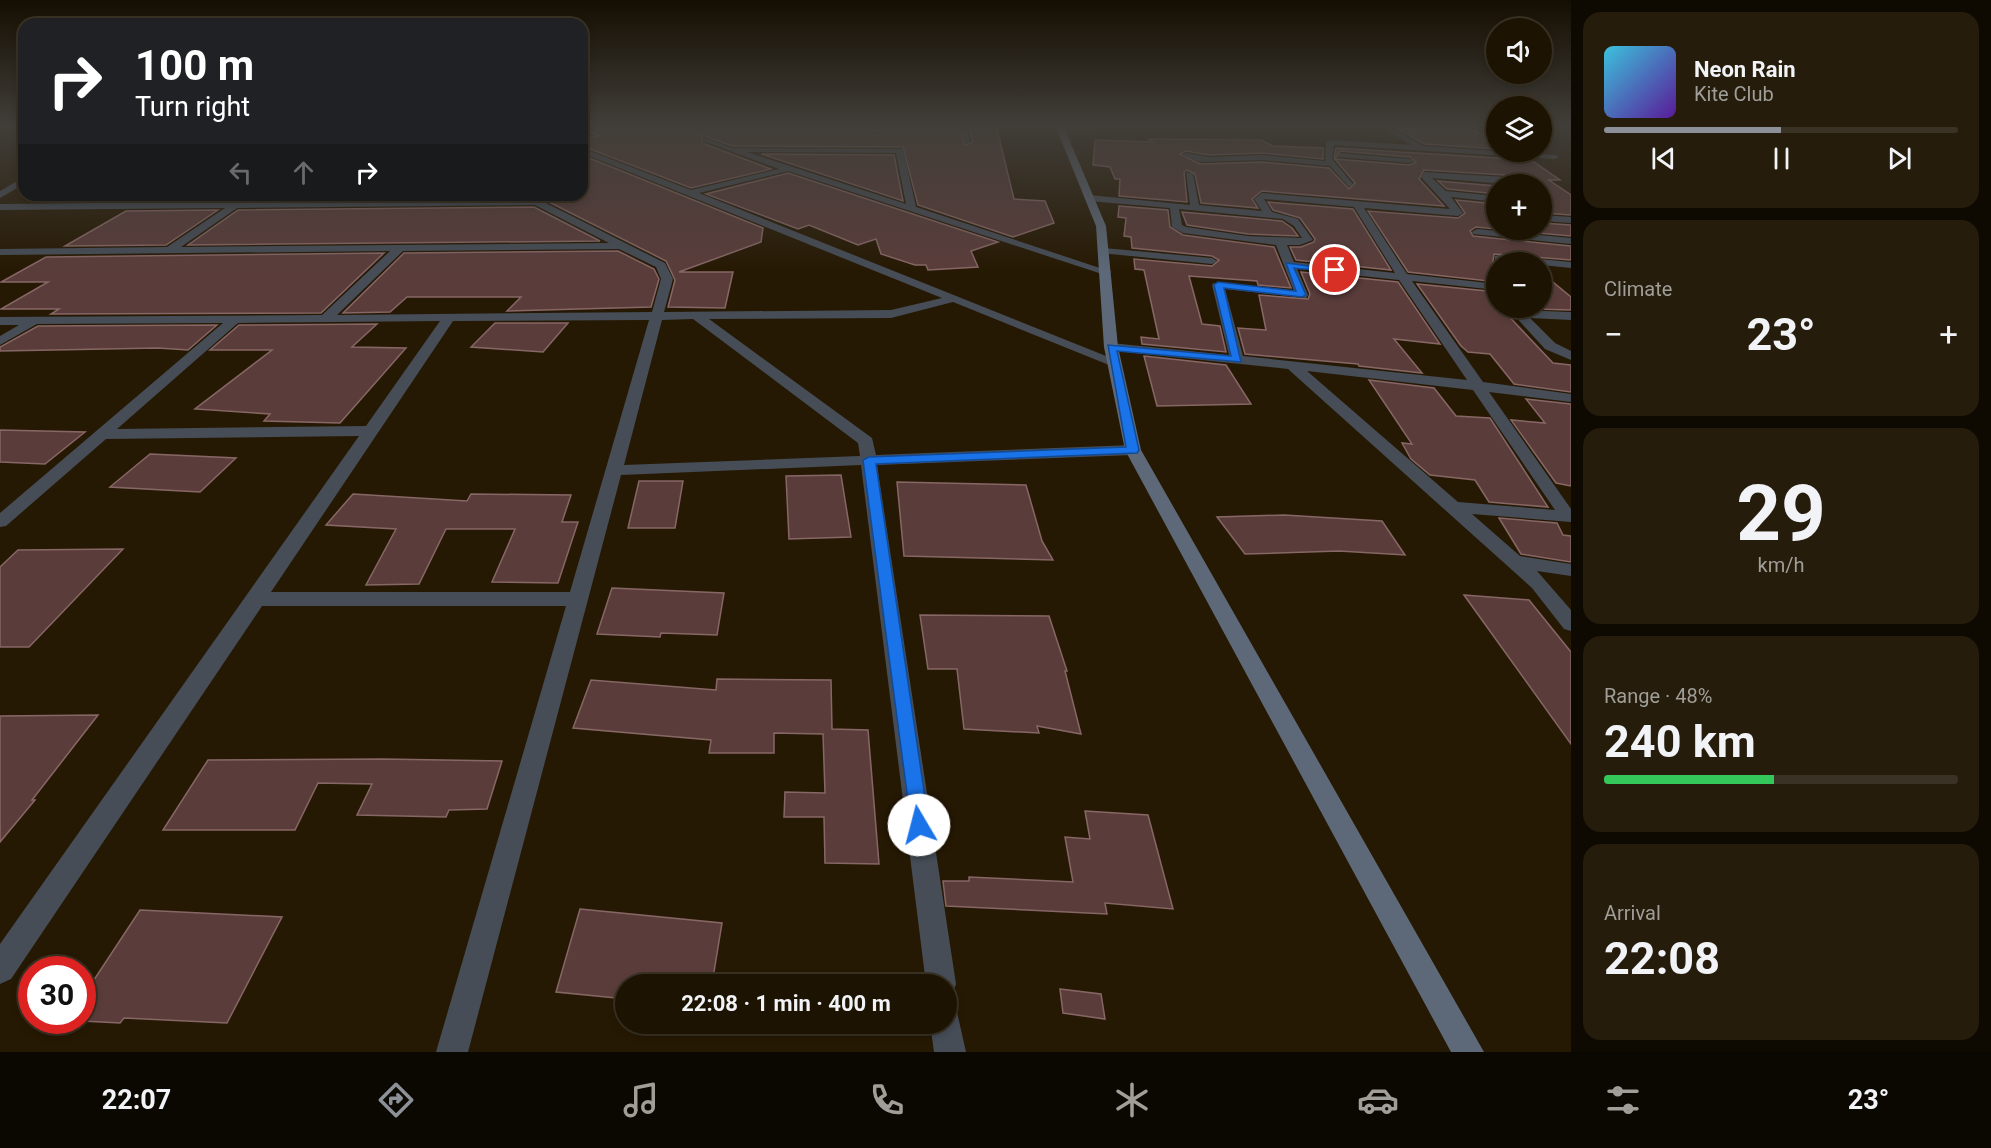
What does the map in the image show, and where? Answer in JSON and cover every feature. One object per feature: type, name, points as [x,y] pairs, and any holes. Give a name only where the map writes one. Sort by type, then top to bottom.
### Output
[{"type":"street","points":[[643,174],[954,298],[1113,354],[1292,365],[1571,398]]},
{"type":"street","points":[[690,193],[767,174]]},
{"type":"street","points":[[804,174],[1106,272]]},
{"type":"street","points":[[905,174],[912,209]]},
{"type":"street","points":[[1079,174],[1101,226],[1113,354],[1133,450],[1468,1052]]},
{"type":"street","points":[[1189,174],[1195,208]]},
{"type":"street","points":[[1341,174],[1349,184]]},
{"type":"street","points":[[1424,175],[1486,179]]},
{"type":"street","points":[[1424,175],[1481,238],[1571,241]]},
{"type":"street","points":[[0,195],[18,184]]},
{"type":"street","points":[[1443,194],[1486,198]]},
{"type":"street","points":[[1268,214],[1259,199],[1262,196],[1358,205],[1571,265]]},
{"type":"street","points":[[1089,198],[1293,218],[1308,240],[1298,243],[1104,251]]},
{"type":"street","points":[[391,201],[395,204]]},
{"type":"street","points":[[0,207],[538,202],[661,265],[667,279],[452,1052]]},
{"type":"street","points":[[168,250],[235,205]]},
{"type":"street","points":[[1358,205],[1403,277],[1569,517]]},
{"type":"street","points":[[1174,206],[1179,228],[1209,247],[1237,360]]},
{"type":"street","points":[[1552,219],[1571,220]]},
{"type":"street","points":[[1218,285],[1302,295],[1281,242]]},
{"type":"street","points":[[0,252],[624,246]]},
{"type":"street","points":[[325,319],[400,248]]},
{"type":"street","points":[[1289,265],[1486,286]]},
{"type":"street","points":[[0,321],[891,314],[954,298]]},
{"type":"street","points":[[1571,316],[1519,314],[1550,346],[1571,356]]},
{"type":"street","points":[[697,316],[867,441],[940,974]]},
{"type":"street","points":[[0,969],[449,318]]},
{"type":"street","points":[[0,522],[235,319]]},
{"type":"street","points":[[0,341],[33,321]]},
{"type":"street","points":[[1292,365],[1539,584],[1571,624]]},
{"type":"street","points":[[102,434],[371,431]]},
{"type":"street","points":[[614,470],[1133,450]]},
{"type":"street","points":[[1452,507],[1569,517]]},
{"type":"street","points":[[1514,561],[1571,570]]},
{"type":"street","points":[[255,598],[579,599]]},
{"type":"street","points":[[948,1034],[950,1052]]},
{"type":"building","points":[[588,174],[629,174],[763,228],[761,242],[679,272],[733,272],[725,308],[668,307],[675,280],[666,261],[547,201],[588,201]]},
{"type":"building","points":[[655,174],[750,174],[691,188]]},
{"type":"building","points":[[791,174],[998,242],[971,251],[978,267],[928,270],[926,265],[915,265],[881,254],[876,239],[858,245],[809,225],[798,229],[706,194]]},
{"type":"building","points":[[822,174],[898,174],[903,201]]},
{"type":"building","points":[[910,174],[1008,174],[1014,199],[1045,201],[1054,223],[1013,237],[918,205]]},
{"type":"building","points":[[1113,174],[1184,174],[1187,202],[1119,196],[1120,179],[1115,179]]},
{"type":"building","points":[[1195,174],[1335,174],[1349,189],[1355,183],[1348,174],[1422,174],[1419,179],[1444,206],[1262,191],[1252,199],[1258,208],[1201,203]]},
{"type":"building","points":[[1438,181],[1486,185],[1486,193],[1447,189]]},
{"type":"building","points":[[1552,182],[1571,195],[1571,215],[1552,214]]},
{"type":"building","points":[[1456,200],[1486,203],[1486,228],[1476,227],[1470,231],[1473,236],[1486,237],[1486,240],[1512,240],[1571,246],[1571,260],[1552,259],[1552,252],[1486,252],[1486,281],[1408,272],[1368,211],[1458,218],[1465,213]]},
{"type":"building","points":[[1268,202],[1353,209],[1391,270],[1296,260],[1290,247],[1301,247],[1314,242],[1315,239],[1300,218],[1273,210]]},
{"type":"building","points":[[1119,206],[1168,210],[1170,227],[1183,235],[1274,247],[1291,288],[1258,285],[1257,281],[1189,276],[1202,324],[1220,326],[1226,352],[1142,344],[1141,337],[1159,339],[1144,270],[1135,269],[1134,259],[1212,266],[1219,260],[1212,256],[1132,248],[1131,237],[1124,236],[1126,218],[1118,217]]},
{"type":"building","points":[[534,207],[600,241],[188,245],[238,210]]},
{"type":"building","points":[[218,210],[166,245],[65,246],[126,211]]},
{"type":"building","points":[[1182,212],[1282,221],[1298,236],[1248,234],[1187,225]]},
{"type":"building","points":[[1552,224],[1571,225],[1571,236],[1552,234]]},
{"type":"building","points":[[618,251],[654,269],[659,279],[651,307],[507,311],[521,297],[407,297],[390,312],[343,313],[404,253]]},
{"type":"building","points":[[384,253],[321,313],[51,314],[59,309],[1,309],[48,282],[1,282],[46,257]]},
{"type":"building","points":[[1301,272],[1398,282],[1440,344],[1394,339],[1422,373],[1359,366],[1358,364],[1245,354],[1238,328],[1266,330],[1259,295],[1308,299],[1310,294]]},
{"type":"building","points":[[1552,281],[1571,297],[1571,310],[1552,309]]},
{"type":"building","points":[[1417,284],[1486,291],[1486,318],[1510,318],[1553,363],[1571,365],[1571,392],[1514,384],[1490,354],[1468,352],[1461,346]]},
{"type":"building","points":[[495,323],[568,323],[543,352],[471,347]]},
{"type":"building","points":[[377,324],[352,347],[406,348],[340,423],[264,421],[270,414],[195,409],[272,350],[210,350],[239,325]]},
{"type":"building","points":[[217,325],[188,350],[158,348],[0,351],[0,347],[38,326]]},
{"type":"building","points":[[1144,356],[1226,365],[1251,404],[1157,406]]},
{"type":"building","points":[[1369,380],[1434,388],[1456,416],[1490,418],[1548,507],[1489,502],[1475,480],[1430,475],[1411,459],[1402,443],[1412,444]]},
{"type":"building","points":[[1526,399],[1571,404],[1571,486],[1556,483],[1511,420],[1545,423]]},
{"type":"building","points":[[0,430],[85,432],[45,464],[0,462]]},
{"type":"building","points":[[150,454],[236,458],[200,492],[110,487]]},
{"type":"building","points":[[841,475],[851,537],[789,539],[786,476]]},
{"type":"building","points":[[639,481],[683,481],[675,528],[628,528]]},
{"type":"building","points":[[897,482],[1026,485],[1042,541],[1053,560],[904,556]]},
{"type":"building","points":[[353,494],[467,501],[471,494],[571,495],[562,522],[578,522],[558,583],[492,582],[515,529],[446,529],[419,584],[366,585],[396,529],[326,525]]},
{"type":"building","points":[[1284,515],[1382,521],[1405,555],[1339,551],[1245,554],[1217,517]]},
{"type":"building","points":[[1499,518],[1557,523],[1563,535],[1571,536],[1571,562],[1521,554]]},
{"type":"building","points":[[123,549],[29,647],[0,647],[0,567],[18,550]]},
{"type":"building","points":[[612,588],[724,593],[717,635],[661,633],[660,637],[597,634]]},
{"type":"building","points":[[1464,595],[1529,600],[1571,652],[1571,744]]},
{"type":"building","points":[[920,615],[1049,616],[1067,671],[1065,671],[1081,734],[1037,726],[1039,733],[964,729],[957,669],[928,669]]},
{"type":"building","points":[[717,679],[831,680],[832,729],[868,730],[879,864],[825,863],[824,817],[784,817],[785,792],[825,793],[823,734],[774,733],[774,753],[709,753],[711,740],[573,728],[591,680],[716,690]]},
{"type":"building","points":[[98,715],[32,800],[35,800],[0,842],[0,716]]},
{"type":"building","points":[[208,760],[502,761],[487,809],[449,810],[446,817],[357,815],[372,784],[318,783],[295,830],[163,830]]},
{"type":"building","points":[[1085,811],[1148,815],[1173,909],[1105,903],[1107,914],[946,906],[943,881],[969,881],[969,877],[1073,882],[1065,837],[1090,839]]},
{"type":"building","points":[[580,909],[722,923],[714,974],[615,974],[615,998],[556,992]]},
{"type":"building","points":[[140,910],[282,917],[227,1023],[124,1018],[120,1023],[96,1022],[96,977]]},
{"type":"building","points":[[1060,989],[1101,994],[1105,1019],[1063,1013]]},
{"type":"route","points":[[919,825],[869,460],[1133,450],[1112,347],[1237,360],[1218,285],[1302,295],[1289,265],[1335,270]]}]
